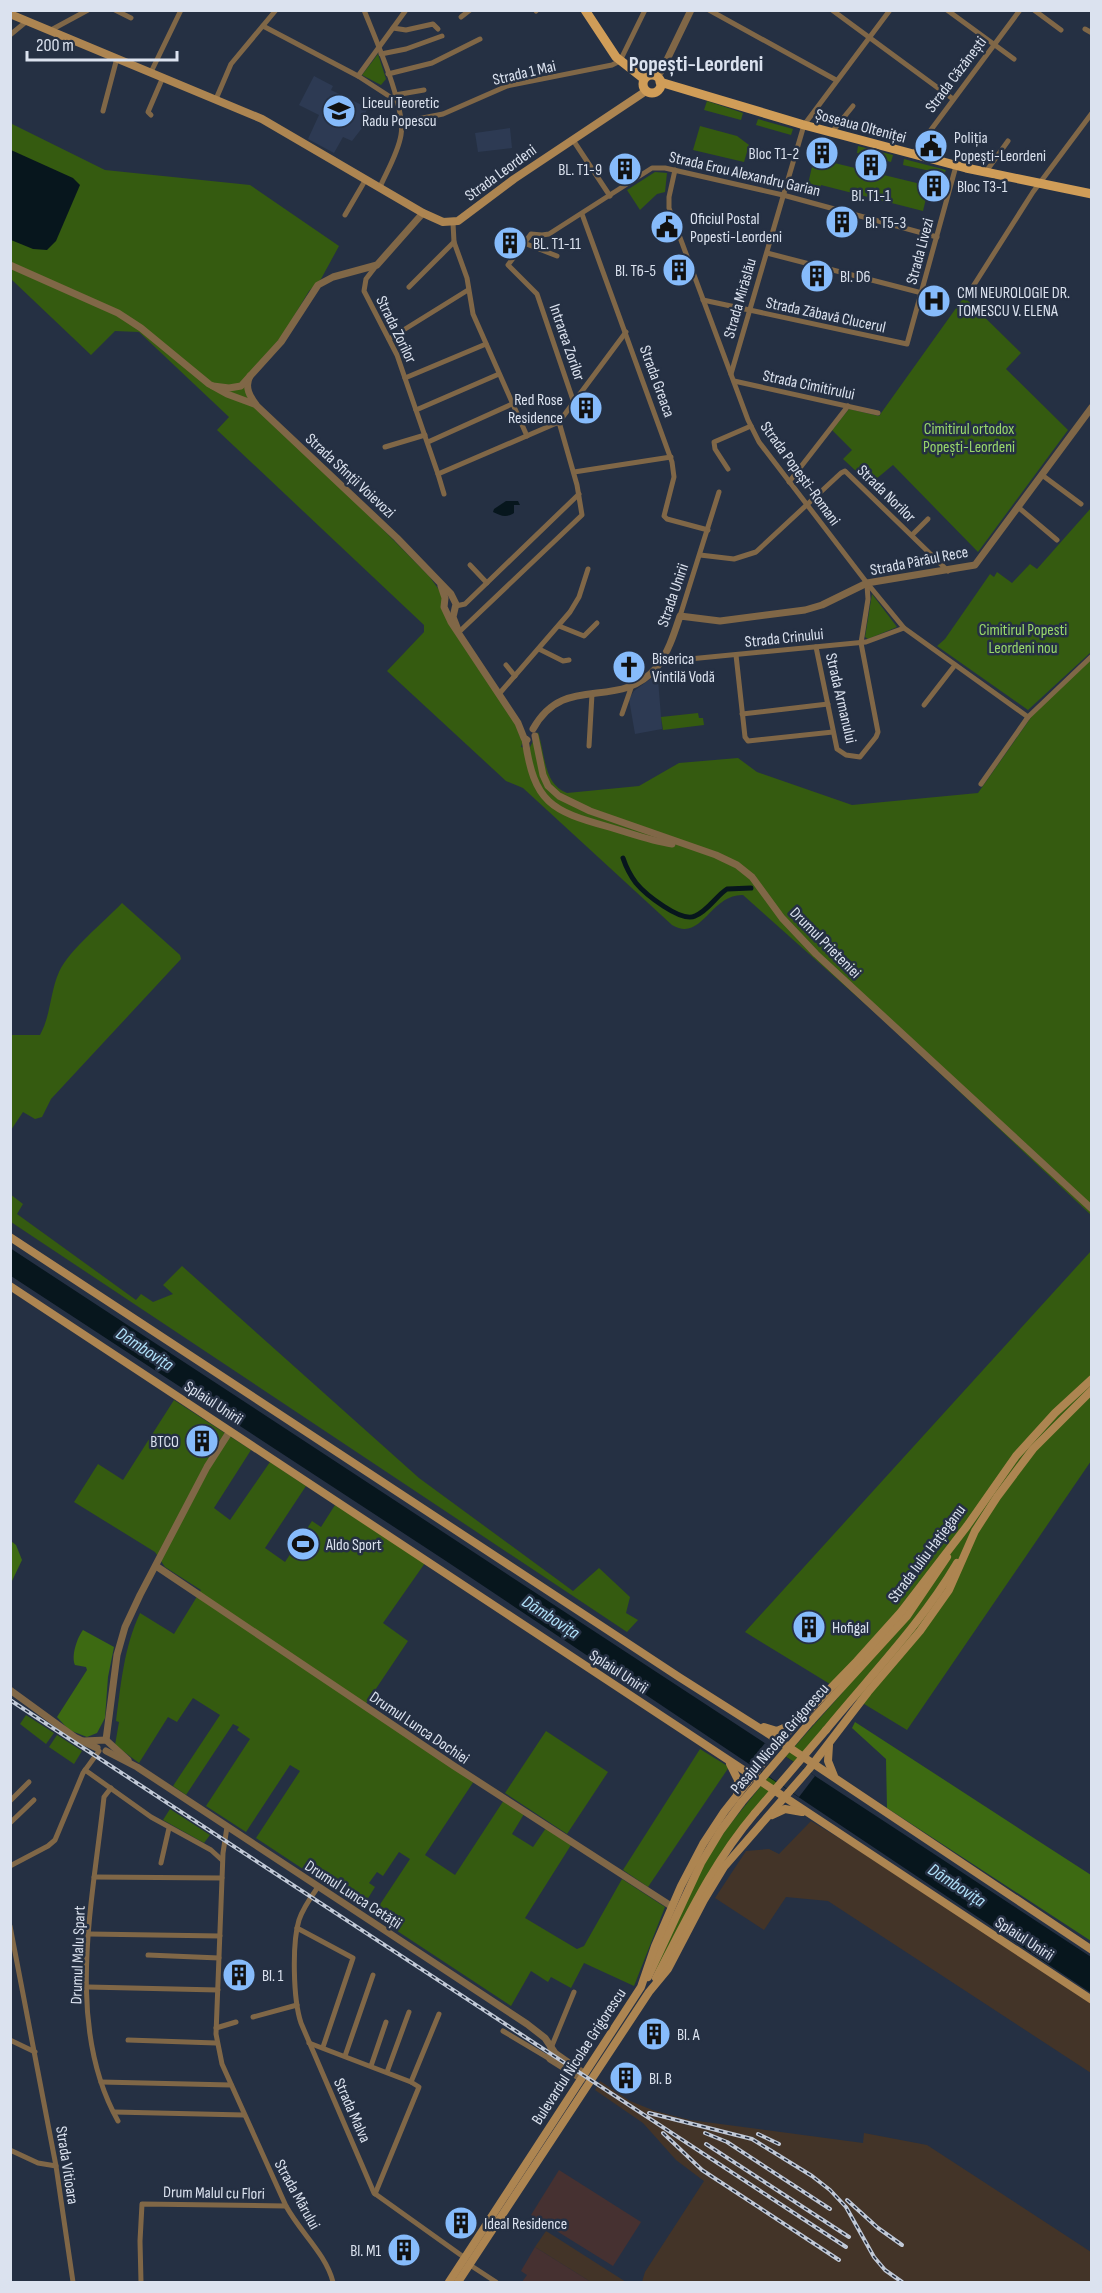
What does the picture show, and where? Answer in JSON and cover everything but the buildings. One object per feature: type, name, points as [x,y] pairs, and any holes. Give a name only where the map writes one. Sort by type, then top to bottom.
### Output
[{"type":"main road","points":[[588,12],[620,61],[644,79],[643,84],[646,91],[653,93],[657,91],[658,79]]},
{"type":"main road","points":[[10,14],[271,124],[423,213],[443,222],[453,223]]},
{"type":"main road","name":"Șoseaua Olteniței","points":[[644,79],[651,75],[804,125],[956,166],[1092,194]]},
{"type":"main road","name":"Strada Leordeni","points":[[453,223],[465,217],[514,179],[646,91]]},
{"type":"main road","name":"Splaiul Unirii","points":[[10,1237],[780,1741],[1092,1950]]},
{"type":"main road","name":"Splaiul Unirii","points":[[10,1287],[1092,2000]]},
{"type":"main road","name":"Strada Iuliu Hațieganu","points":[[751,1776],[798,1721],[888,1628],[967,1526],[1016,1456],[1092,1378]]},
{"type":"main road","name":"Strada Iuliu Hațieganu","points":[[784,1798],[939,1605],[956,1577],[975,1531],[1023,1461],[1092,1390]]},
{"type":"main road","name":"Pasajul Nicolae Grigorescu","points":[[645,1989],[652,1968],[701,1863],[739,1799],[907,1616],[967,1526]]},
{"type":"main road","name":"Pasajul Nicolae Grigorescu","points":[[645,1989],[721,1857],[755,1813],[927,1609],[975,1531]]},
{"type":"main road","points":[[747,1720],[777,1731],[798,1721]]},
{"type":"main road","points":[[830,1742],[828,1761],[836,1779]]},
{"type":"main road","points":[[728,1761],[738,1780],[739,1799]]},
{"type":"main road","name":"Bulevardul Nicolae Grigorescu","points":[[450,2283],[467,2262],[645,1989],[649,1961],[672,1906],[699,1852],[739,1799],[751,1776]]},
{"type":"main road","name":"Bulevardul Nicolae Grigorescu","points":[[458,2283],[467,2262],[584,2076],[645,1989],[671,1963],[719,1874],[784,1798]]},
{"type":"main road","points":[[764,1820],[782,1810],[807,1813]]},
{"type":"street","points":[[51,30],[88,10]]},
{"type":"street","points":[[115,10],[131,18]]},
{"type":"street","points":[[151,72],[181,10]]},
{"type":"street","points":[[216,99],[231,64],[276,10]]},
{"type":"street","points":[[364,10],[388,74],[402,122],[399,144],[380,187]]},
{"type":"street","points":[[358,76],[406,10]]},
{"type":"street","points":[[461,17],[470,10]]},
{"type":"street","points":[[620,61],[645,10]]},
{"type":"street","points":[[658,79],[691,10]]},
{"type":"street","points":[[709,10],[836,80]]},
{"type":"street","points":[[832,10],[953,99]]},
{"type":"street","name":"Strada Mirăslău","points":[[731,374],[804,125],[890,10]]},
{"type":"street","points":[[947,10],[1014,59]]},
{"type":"street","name":"Strada Căzănești","points":[[913,154],[1020,10]]},
{"type":"street","points":[[1034,10],[1061,30]]},
{"type":"street","points":[[10,35],[27,21]]},
{"type":"street","points":[[393,28],[406,30],[433,24],[438,29]]},
{"type":"street","points":[[263,26],[358,76],[396,99],[424,90]]},
{"type":"street","points":[[1085,29],[1092,33]]},
{"type":"street","points":[[381,54],[406,49],[442,36]]},
{"type":"street","points":[[388,74],[432,63],[480,39]]},
{"type":"street","points":[[103,111],[117,58]]},
{"type":"street","name":"Strada 1 Mai","points":[[402,122],[443,114],[501,88],[591,71],[620,61]]},
{"type":"street","points":[[152,115],[148,112],[163,77]]},
{"type":"street","points":[[831,133],[853,106]]},
{"type":"street","points":[[972,288],[1039,184],[1092,113]]},
{"type":"street","points":[[573,140],[610,196]]},
{"type":"street","points":[[985,173],[1008,141]]},
{"type":"street","name":"Strada Livezi","points":[[907,344],[956,166]]},
{"type":"street","name":"Strada Erou Alexandru Garian","points":[[524,243],[531,234],[546,235],[652,168],[659,167],[783,195],[937,237]]},
{"type":"street","name":"Strada Popești-Romani","points":[[675,170],[669,205],[750,426],[759,442],[904,628],[1028,717]]},
{"type":"street","points":[[345,215],[366,179]]},
{"type":"street","name":"Strada Zorilor","points":[[423,213],[366,279],[364,291],[389,339],[405,378],[444,494]]},
{"type":"street","name":"Strada Greaca","points":[[582,214],[671,457],[674,477],[664,516],[667,519],[708,530]]},
{"type":"street","points":[[453,223],[454,242],[467,278],[473,314],[527,436]]},
{"type":"street","points":[[410,287],[454,242]]},
{"type":"street","points":[[524,243],[557,256]]},
{"type":"street","name":"Intrarea Zorilor","points":[[524,243],[509,262],[508,267],[537,294],[574,403]]},
{"type":"street","points":[[766,253],[922,293]]},
{"type":"street","points":[[10,265],[118,313],[141,328],[213,386],[257,406]]},
{"type":"street","points":[[241,398],[246,398],[244,389],[250,376],[281,342],[318,285],[333,277],[377,265]]},
{"type":"street","points":[[389,339],[468,290]]},
{"type":"street","name":"Strada Zăbavă Clucerul","points":[[703,300],[907,344]]},
{"type":"street","points":[[438,474],[559,422],[626,332]]},
{"type":"street","points":[[405,378],[486,344]]},
{"type":"street","points":[[416,410],[499,374]]},
{"type":"street","name":"Strada Cimitirului","points":[[734,381],[878,412]]},
{"type":"street","points":[[213,386],[244,389]]},
{"type":"street","points":[[241,398],[236,391],[244,389]]},
{"type":"street","name":"Strada Sfinții Voievozi","points":[[244,389],[257,406],[398,538],[436,578],[455,606]]},
{"type":"street","points":[[428,442],[512,404]]},
{"type":"street","points":[[789,482],[848,406]]},
{"type":"street","name":"Strada Pârâul Rece","points":[[680,616],[720,621],[811,609],[867,583],[948,571],[977,563],[1092,407]]},
{"type":"street","points":[[459,631],[582,515],[574,472],[559,422]]},
{"type":"street","points":[[728,470],[715,449],[714,442],[750,426]]},
{"type":"street","points":[[386,447],[425,435]]},
{"type":"street","points":[[574,472],[671,457]]},
{"type":"street","name":"Strada Norilor","points":[[806,505],[846,471],[948,571]]},
{"type":"street","points":[[1042,475],[1082,504]]},
{"type":"street","name":"Strada Unirii","points":[[529,733],[545,712],[557,702],[570,697],[631,688],[652,673],[664,657],[680,616],[719,492]]},
{"type":"street","points":[[446,610],[451,612],[455,606],[465,604],[579,494]]},
{"type":"street","points":[[700,555],[734,559],[749,556],[763,546],[806,505]]},
{"type":"street","points":[[1018,507],[1057,540]]},
{"type":"street","points":[[912,535],[928,519]]},
{"type":"street","points":[[470,565],[487,583]]},
{"type":"street","points":[[499,694],[559,626],[579,597],[588,569]]},
{"type":"street","name":"Strada Sfinții Voievozi","points":[[436,578],[445,601]]},
{"type":"street","points":[[861,643],[868,599],[867,583]]},
{"type":"street","points":[[459,631],[453,619],[455,606],[450,599],[443,605],[459,631],[499,694],[518,723],[529,733],[526,751],[532,774],[540,790],[562,812],[657,841],[693,847]]},
{"type":"street","points":[[559,626],[584,636],[597,623]]},
{"type":"street","name":"Strada Crinului","points":[[664,657],[679,660],[861,643],[904,628]]},
{"type":"street","name":"Strada Armanului","points":[[816,647],[837,749],[842,754],[862,756],[879,732],[861,643]]},
{"type":"street","points":[[539,649],[563,661],[569,660]]},
{"type":"street","points":[[736,655],[746,739],[751,742],[833,732]]},
{"type":"street","points":[[981,784],[1028,717],[1092,656]]},
{"type":"street","points":[[506,665],[515,676]]},
{"type":"street","points":[[924,705],[955,665]]},
{"type":"street","points":[[622,714],[631,688]]},
{"type":"street","points":[[590,746],[592,694]]},
{"type":"street","points":[[742,714],[828,704]]},
{"type":"street","name":"Drumul Prieteniei","points":[[529,733],[544,779],[559,796],[590,811],[727,860],[747,872],[782,918],[816,954],[1092,1209]]},
{"type":"street","points":[[10,1866],[55,1840],[85,1770],[102,1745],[120,1644],[134,1606],[212,1458],[230,1431]]},
{"type":"street","name":"Drumul Lunca Dochiei","points":[[156,1566],[454,1767],[672,1906]]},
{"type":"street","name":"Drumul Lunca Cetății","points":[[10,1690],[76,1738],[102,1745],[527,2024],[545,2038],[559,2056],[584,2076]]},
{"type":"street","points":[[85,1770],[169,1828],[201,1845],[222,1860]]},
{"type":"street","points":[[10,1801],[29,1782]]},
{"type":"street","name":"Drumul Malu Spart","points":[[111,1788],[104,1797],[94,1877],[89,1934],[89,2035],[100,2082],[118,2121]]},
{"type":"street","points":[[10,1823],[34,1800]]},
{"type":"street","name":"Strada Mărului","points":[[226,1827],[222,1860],[216,2043],[231,2085],[286,2206],[296,2224],[328,2266],[333,2283]]},
{"type":"street","points":[[161,1863],[169,1828]]},
{"type":"street","points":[[94,1877],[222,1878]]},
{"type":"street","name":"Strada Malva","points":[[318,1887],[302,1912],[297,1928],[297,2006],[309,2043],[375,2194]]},
{"type":"street","name":"Strada Vitioara","points":[[10,1926],[56,2166],[73,2283]]},
{"type":"street","points":[[297,1928],[353,1958],[323,2047]]},
{"type":"street","points":[[89,1934],[220,1936]]},
{"type":"street","points":[[148,1955],[219,1958]]},
{"type":"street","points":[[345,2056],[372,1975]]},
{"type":"street","points":[[88,1987],[218,1990]]},
{"type":"street","points":[[550,2059],[551,2048],[574,1992]]},
{"type":"street","points":[[253,2017],[297,2006]]},
{"type":"street","points":[[387,2072],[409,2012]]},
{"type":"street","points":[[411,2082],[439,2014]]},
{"type":"street","points":[[216,2028],[236,2022]]},
{"type":"street","points":[[371,2066],[386,2022]]},
{"type":"street","points":[[503,2031],[584,2076]]},
{"type":"street","points":[[10,2040],[35,2052]]},
{"type":"street","points":[[128,2040],[216,2043]]},
{"type":"street","points":[[309,2043],[418,2085],[419,2091],[375,2194],[496,2283]]},
{"type":"street","points":[[100,2082],[231,2085]]},
{"type":"street","points":[[114,2112],[244,2115]]},
{"type":"street","points":[[10,2150],[38,2163],[56,2166]]},
{"type":"street","name":"Drum Malul cu Flori","points":[[141,2283],[142,2204],[286,2206]]},
{"type":"shaded area","name":"Liceul Teoretic Radu Popescu","points":[[314,76],[333,86],[331,90],[368,108],[363,117],[368,119],[362,128],[352,141],[343,137],[334,153],[308,139],[319,115],[299,105]]},
{"type":"shaded area","points":[[510,128],[512,148],[478,152],[475,133]]},
{"type":"shaded area","points":[[653,677],[658,679],[662,729],[635,734],[629,699],[634,691]]},
{"type":"shaded area","points":[[811,1821],[1091,2003],[1091,2073],[828,1901],[786,1897],[764,1930],[715,1898],[746,1851],[769,1849],[779,1854]]},
{"type":"shaded area","points":[[600,2081],[630,2101],[655,2111],[690,2120],[863,2143],[864,2133],[927,2145],[1091,2252],[1091,2282],[642,2282],[645,2272],[704,2181],[676,2160],[643,2123],[595,2090]]},
{"type":"shaded area","points":[[559,2170],[641,2222],[613,2266],[531,2215]]},
{"type":"shaded area","points":[[546,2231],[626,2282],[591,2282],[535,2247]]},
{"type":"shaded area","points":[[535,2247],[591,2282],[522,2282],[527,2275],[521,2271]]},
{"type":"green space","points":[[378,54],[386,79],[381,85],[362,75]]},
{"type":"green space","points":[[707,101],[743,113],[741,120],[704,110]]},
{"type":"green space","points":[[758,119],[793,129],[791,135],[756,125]]},
{"type":"green space","points":[[10,123],[105,170],[250,185],[339,246],[321,279],[309,291],[282,336],[250,373],[249,385],[254,399],[429,576],[442,594],[442,607],[518,725],[519,735],[523,740],[521,747],[529,749],[538,732],[549,775],[559,789],[567,793],[639,786],[679,763],[738,758],[757,772],[852,805],[978,793],[1032,716],[1091,659],[1091,1215],[882,1019],[743,895],[722,902],[691,928],[682,929],[672,925],[523,788],[506,781],[387,671],[424,632],[424,625],[217,430],[229,417],[139,332],[115,331],[91,355],[11,279]]},
{"type":"green space","points":[[700,126],[737,136],[749,145],[744,162],[693,150]]},
{"type":"green space","points":[[858,146],[893,155],[891,162],[857,153]]},
{"type":"green space","points":[[814,158],[929,186],[923,211],[821,185],[818,196],[806,193]]},
{"type":"green space","points":[[904,159],[946,170],[944,174],[903,165]]},
{"type":"green space","points":[[655,172],[667,173],[665,192],[657,194],[640,210],[627,190]]},
{"type":"green space","name":"Cimitirul ortodox Popești-Leordeni","points":[[964,297],[1021,353],[1006,369],[1068,430],[978,552],[893,465],[870,484],[843,459],[852,450],[832,430],[849,409],[879,416]]},
{"type":"green space","name":"Cimitirul Popesti Leordeni nou","points":[[1091,508],[1091,652],[1028,710],[937,646],[945,639],[990,574],[994,577],[997,572],[1012,583],[1030,564],[1037,569]]},
{"type":"green space","points":[[872,594],[897,627],[868,639],[865,637]]},
{"type":"green space","points":[[698,713],[699,718],[703,718],[704,725],[663,730],[661,717]]},
{"type":"green space","points":[[122,903],[180,955],[181,959],[51,1099],[42,1117],[35,1119],[23,1112],[11,1130],[11,1035],[40,1035],[56,980],[64,963]]},
{"type":"green space","points":[[10,1194],[23,1204],[17,1214],[136,1300],[141,1294],[153,1302],[173,1294],[163,1285],[182,1266],[419,1478],[573,1591],[599,1568],[630,1597],[626,1613],[638,1620],[627,1632],[11,1222]]},
{"type":"green space","points":[[1091,1251],[1091,1461],[907,1730],[851,1696],[752,1814],[662,1963],[651,1976],[707,1858],[727,1828],[774,1770],[843,1692],[745,1632]]},
{"type":"green space","points":[[174,1400],[251,1450],[214,1508],[230,1520],[270,1462],[306,1486],[265,1548],[285,1562],[312,1521],[321,1527],[335,1505],[425,1563],[383,1623],[408,1641],[363,1708],[474,1781],[425,1855],[455,1875],[504,1800],[524,1814],[512,1834],[533,1847],[546,1828],[571,1845],[525,1918],[577,1949],[584,1946],[622,1879],[665,1907],[634,1986],[584,1963],[571,1988],[551,1977],[548,1982],[531,1971],[511,2006],[373,1915],[410,1859],[399,1852],[383,1876],[377,1872],[369,1883],[375,1887],[362,1908],[256,1838],[300,1771],[290,1765],[246,1832],[206,1806],[250,1739],[237,1730],[239,1727],[233,1724],[186,1795],[173,1786],[220,1715],[193,1698],[177,1722],[168,1717],[139,1763],[115,1745],[124,1666],[130,1639],[140,1613],[174,1634],[201,1590],[165,1567],[155,1552],[74,1502],[98,1464],[123,1480]]},
{"type":"green space","points":[[11,1541],[16,1545],[22,1560],[11,1583]]},
{"type":"green space","points":[[83,1630],[114,1647],[108,1677],[105,1718],[97,1733],[87,1737],[69,1730],[57,1717],[87,1670],[86,1667],[75,1665],[74,1661],[75,1647]]},
{"type":"green space","points":[[26,1715],[54,1733],[46,1744],[20,1724]]},
{"type":"green space","points":[[855,1722],[1091,1875],[1091,1941],[887,1808],[886,1759],[852,1728]]},
{"type":"green space","points":[[546,1731],[608,1772],[567,1834],[505,1793]]},
{"type":"green space","points":[[57,1735],[82,1751],[74,1764],[49,1747]]},
{"type":"green space","points":[[700,1749],[729,1767],[648,1887],[623,1870]]},
{"type":"green space","points":[[170,1809],[210,1835],[204,1843],[163,1820]]},
{"type":"water","points":[[11,150],[73,178],[80,185],[56,241],[47,250],[33,249],[11,240]]},
{"type":"water","points":[[506,501],[518,501],[520,505],[514,505],[514,513],[508,516],[493,512],[494,509]]},
{"type":"water","name":"Dâmbovița","points":[[10,1248],[1091,1957],[1091,1993],[446,1561],[11,1276]]},
{"type":"pier","points":[[765,1743],[815,1776],[799,1797],[749,1763]]},
{"type":"waterway","points":[[623,858],[630,874],[641,888],[673,912],[689,917],[700,914],[727,889],[751,888]]},
{"type":"railway","points":[[10,1700],[846,2247]]},
{"type":"railway","points":[[649,2113],[752,2139],[812,2176],[846,2207],[874,2257],[885,2270],[902,2282]]},
{"type":"railway","points":[[663,2133],[702,2170],[839,2260]]},
{"type":"railway","points":[[705,2133],[727,2142],[830,2209]]},
{"type":"railway","points":[[758,2134],[779,2144]]},
{"type":"railway","points":[[706,2144],[849,2237]]},
{"type":"railway","points":[[847,2200],[878,2228],[902,2245]]},
{"type":"place","name":"Liceul Teoretic Radu Popescu","points":[[339,111]]},
{"type":"place","name":"Poliția Popești-Leordeni","points":[[931,146]]},
{"type":"place","name":"Bloc T1-2","points":[[822,153]]},
{"type":"place","name":"Bl. T1-1","points":[[871,165]]},
{"type":"place","name":"BL. T1-9","points":[[625,169]]},
{"type":"place","name":"Bloc T3-1","points":[[934,186]]},
{"type":"place","name":"Bl. T5-3","points":[[842,222]]},
{"type":"place","name":"Oficiul Postal Popesti-Leordeni","points":[[667,227]]},
{"type":"place","name":"BL. T1-11","points":[[510,243]]},
{"type":"place","name":"Bl. T6-5","points":[[679,270]]},
{"type":"place","name":"Bl. D6","points":[[817,276]]},
{"type":"place","name":"CMI NEUROLOGIE DR. TOMESCU V. ELENA","points":[[934,301]]},
{"type":"place","name":"Red Rose Residence","points":[[586,408]]},
{"type":"place","name":"Biserica Vintilă Vodă","points":[[629,667]]},
{"type":"place","name":"BTCO","points":[[202,1441]]},
{"type":"place","name":"Aldo Sport","points":[[303,1544]]},
{"type":"place","name":"Hofigal","points":[[809,1627]]},
{"type":"place","name":"Bl. 1","points":[[239,1975]]},
{"type":"place","name":"Bl. A","points":[[654,2034]]},
{"type":"place","name":"Bl. B","points":[[626,2078]]},
{"type":"place","name":"Ideal Residence","points":[[461,2223]]},
{"type":"place","name":"Bl. M1","points":[[404,2250]]},
{"type":"district","name":"Popești-Leordeni","points":[[696,63]]}]
